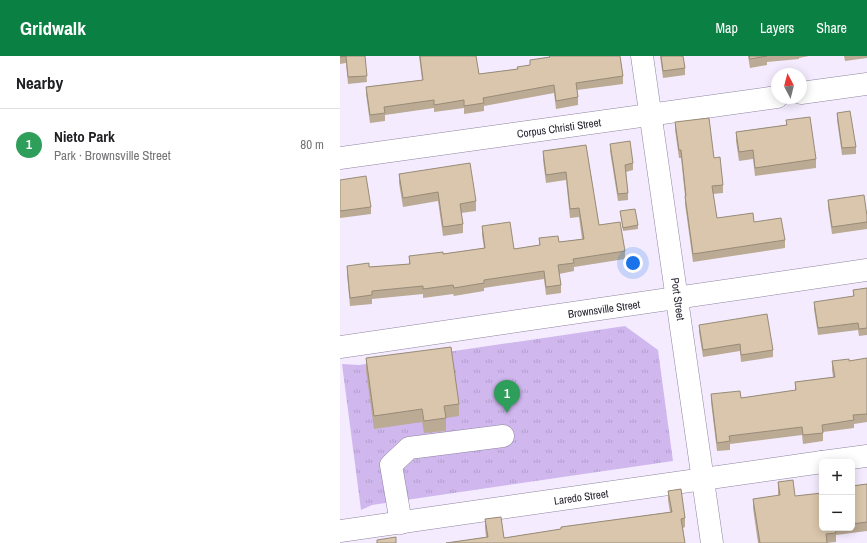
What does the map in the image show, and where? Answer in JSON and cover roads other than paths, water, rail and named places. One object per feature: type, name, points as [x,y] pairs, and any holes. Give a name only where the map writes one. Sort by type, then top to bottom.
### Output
[{"type":"street","name":"Port Street","points":[[642,56],[712,543]]},
{"type":"street","points":[[807,92],[867,84]]},
{"type":"street","name":"Corpus Christi Street","points":[[340,158],[651,116],[771,98]]},
{"type":"street","name":"Brownsville Street","points":[[340,347],[867,270]]},
{"type":"street","points":[[401,523],[391,465],[409,448],[503,436]]},
{"type":"street","name":"Laredo Street","points":[[844,459],[867,456]]},
{"type":"street","name":"Laredo Street","points":[[340,531],[366,535],[401,523],[819,462]]},
{"type":"place","name":"Nieto Park","points":[[507,413]]}]
